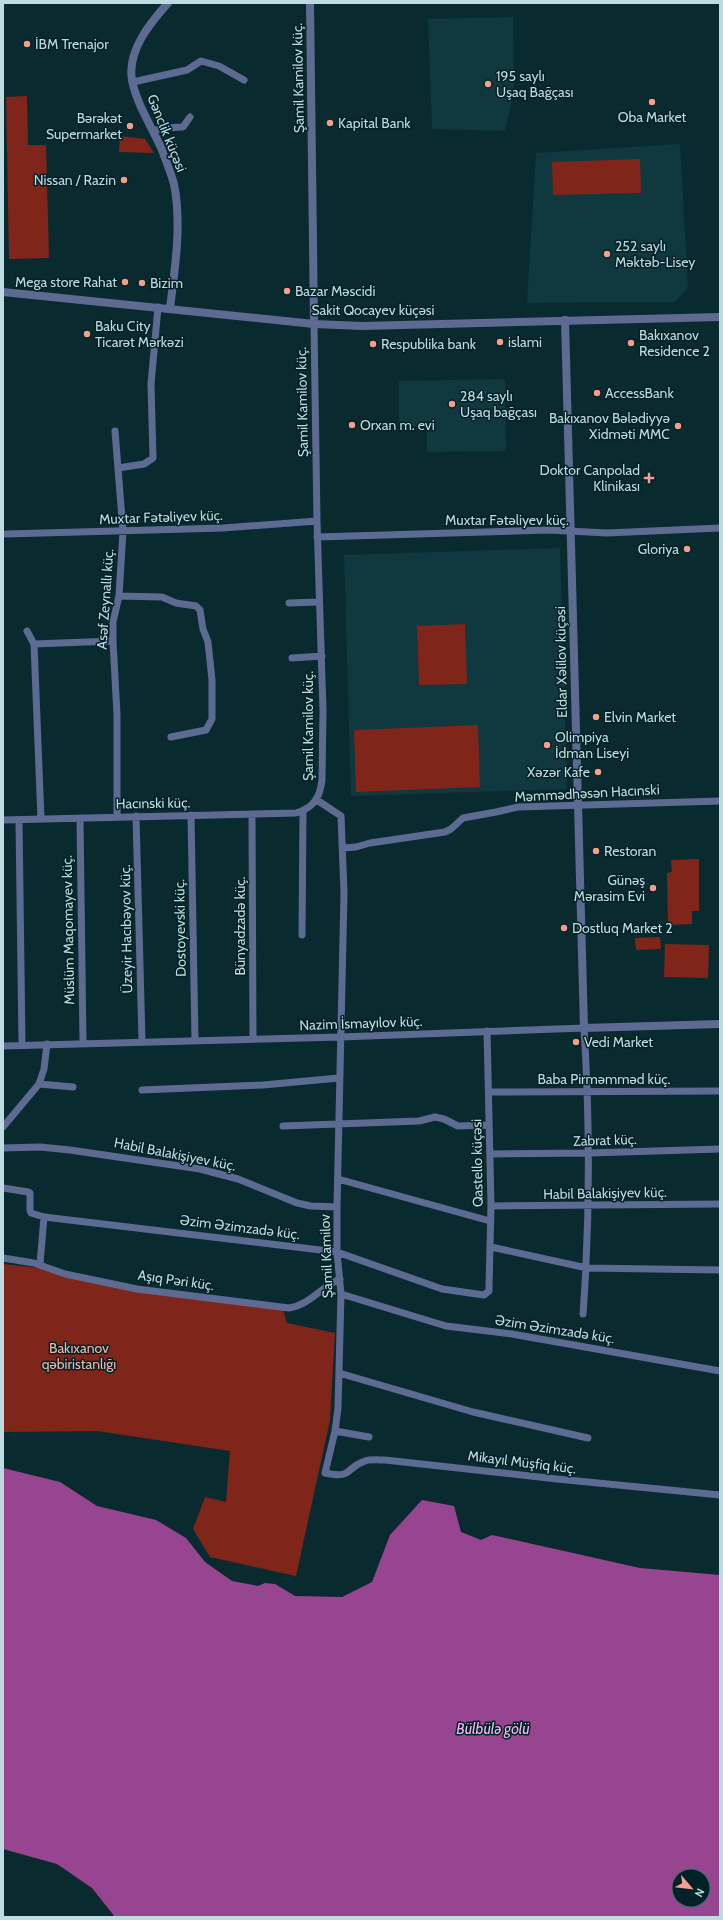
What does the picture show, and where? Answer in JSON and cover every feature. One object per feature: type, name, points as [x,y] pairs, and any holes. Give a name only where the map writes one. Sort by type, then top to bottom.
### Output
[{"type":"street","name":"Gənclik küçəsi","points":[[168,3],[148,28],[137,48],[132,71],[132,82],[170,173],[176,198],[176,252],[170,308]]},
{"type":"street","name":"Şamil Kamilov küç.","points":[[303,811],[312,806],[317,800],[321,791],[322,760],[322,656],[317,521],[310,3]]},
{"type":"street","points":[[132,82],[187,70],[204,61],[231,72],[244,80]]},
{"type":"street","points":[[153,131],[164,128],[183,127],[190,117]]},
{"type":"street","name":"Sakit Qocayev küçəsi","points":[[3,292],[314,324],[362,326],[720,317]]},
{"type":"street","points":[[118,468],[144,464],[153,458],[151,384],[158,307]]},
{"type":"street","name":"Eldar Xəlilov küçəsi","points":[[565,320],[584,1028]]},
{"type":"street","name":"Asəf Zeynallı küç.","points":[[115,431],[123,531],[119,596],[113,622],[117,715],[117,817]]},
{"type":"street","name":"Muxtar Fətəliyev küç.","points":[[6,534],[223,528],[317,521]]},
{"type":"street","name":"Muxtar Fətəliyev küç.","points":[[318,537],[549,530],[601,533],[720,528]]},
{"type":"street","points":[[119,596],[162,597],[176,603],[196,606],[200,610],[203,629],[208,642],[212,719],[206,730],[171,737]]},
{"type":"street","points":[[289,603],[319,602]]},
{"type":"street","points":[[27,631],[34,644],[41,819]]},
{"type":"street","points":[[34,644],[113,641]]},
{"type":"street","points":[[292,658],[322,656]]},
{"type":"street","name":"Şamil Kamilov küç.","points":[[317,800],[342,816],[341,1037]]},
{"type":"street","name":"Məmmədhəsən Hacınski","points":[[343,848],[445,832],[451,829],[462,818],[496,812],[518,806],[720,801]]},
{"type":"street","points":[[302,935],[303,811]]},
{"type":"street","name":"Hacınski küç.","points":[[3,820],[296,813],[303,811]]},
{"type":"street","name":"Bünyadzadə küç.","points":[[252,814],[253,1039]]},
{"type":"street","name":"Dostoyevski küç.","points":[[191,815],[195,1040]]},
{"type":"street","name":"Üzeyir Hacıbəyov küç.","points":[[136,816],[142,1041]]},
{"type":"street","name":"Müslüm Maqomayev küç.","points":[[80,818],[83,1043]]},
{"type":"street","points":[[19,820],[22,1045]]},
{"type":"street","name":"Nazim İsmayılov küç.","points":[[3,1046],[142,1041],[341,1037],[720,1024]]},
{"type":"street","points":[[583,1314],[587,1268],[589,1153],[588,1093],[584,1028]]},
{"type":"street","name":"Qastello küçəsi","points":[[487,1032],[491,1206],[491,1247],[489,1287],[487,1294]]},
{"type":"street","name":"Şamil Kamilov","points":[[325,1473],[335,1431],[338,1408],[341,1294],[337,1252],[337,1207],[341,1037]]},
{"type":"street","points":[[3,1127],[40,1084],[44,1069],[47,1044]]},
{"type":"street","points":[[142,1090],[263,1085],[339,1078]]},
{"type":"street","points":[[40,1084],[73,1087]]},
{"type":"street","name":"Baba Pirməmməd küç.","points":[[488,1092],[588,1093],[720,1091]]},
{"type":"street","points":[[283,1126],[340,1123],[420,1122],[435,1117],[444,1119],[458,1126],[489,1125]]},
{"type":"street","name":"Habil Balakişiyev küç.","points":[[3,1148],[40,1147],[70,1150],[200,1169],[238,1179],[311,1206],[337,1207]]},
{"type":"street","name":"Zabrat küç.","points":[[490,1154],[720,1149]]},
{"type":"street","points":[[338,1179],[490,1221]]},
{"type":"street","points":[[3,1188],[28,1192],[30,1196],[30,1210],[33,1214],[44,1217],[40,1264]]},
{"type":"street","name":"Habil Balakişiyev küç.","points":[[491,1206],[720,1204]]},
{"type":"street","name":"Əzim Əzimzadə küç.","points":[[44,1217],[337,1252],[442,1289],[462,1293],[487,1294]]},
{"type":"street","points":[[491,1247],[587,1268],[720,1270]]},
{"type":"street","name":"Aşıq Pəri küç.","points":[[3,1258],[40,1264],[65,1274],[138,1288],[289,1308],[308,1302],[331,1283],[340,1279]]},
{"type":"street","name":"Əzim Əzimzadə küç.","points":[[341,1294],[446,1326],[512,1334],[720,1371]]},
{"type":"street","points":[[339,1373],[473,1412],[588,1438]]},
{"type":"street","points":[[335,1431],[369,1438]]},
{"type":"street","name":"Mikayıl Müşfiq küç.","points":[[325,1473],[340,1476],[367,1460],[385,1460],[557,1480],[720,1495]]},
{"type":"shaded area","points":[[513,17],[514,91],[505,131],[432,129],[428,19]]},
{"type":"shaded area","points":[[680,144],[688,288],[675,302],[527,303],[536,153]]},
{"type":"shaded area","name":"284 saylı Uşaq bağçası","points":[[505,379],[506,451],[427,452],[427,426],[399,427],[399,381]]},
{"type":"shaded area","points":[[560,548],[567,789],[351,796],[344,555]]},
{"type":"green space","points":[[27,96],[28,145],[46,145],[49,258],[9,259],[6,97]]},
{"type":"green space","points":[[120,136],[145,139],[154,153],[119,152]]},
{"type":"green space","points":[[640,159],[641,193],[553,195],[552,162]]},
{"type":"green space","points":[[465,624],[467,684],[419,685],[417,626]]},
{"type":"green space","points":[[478,725],[480,787],[356,792],[354,730]]},
{"type":"green space","points":[[699,859],[699,911],[692,911],[692,924],[668,925],[667,873],[672,872],[671,860]]},
{"type":"green space","points":[[660,937],[661,949],[636,950],[635,938]]},
{"type":"green space","points":[[665,944],[709,945],[708,978],[664,977]]},
{"type":"green space","name":"Bakıxanov qəbiristanlığı","points":[[3,1264],[40,1268],[63,1277],[152,1294],[283,1310],[287,1323],[335,1333],[330,1420],[296,1576],[210,1557],[193,1529],[205,1497],[226,1502],[230,1451],[97,1431],[3,1432]]},
{"type":"water","name":"Bülbülə gölü","points":[[3,1468],[60,1482],[97,1506],[156,1520],[186,1538],[205,1562],[232,1581],[258,1586],[265,1583],[275,1584],[295,1596],[342,1597],[372,1582],[390,1535],[422,1500],[454,1506],[461,1532],[481,1540],[492,1535],[640,1568],[720,1575],[720,1917],[115,1917],[92,1888],[57,1864],[3,1849]]},
{"type":"place","name":"İBM Trenajor","points":[[27,44]]},
{"type":"place","name":"195 saylı Uşaq Bağçası","points":[[488,84]]},
{"type":"place","name":"Oba Market","points":[[652,102]]},
{"type":"place","name":"Kapital Bank","points":[[330,123]]},
{"type":"place","name":"Bərəkət Supermarket","points":[[130,126]]},
{"type":"place","name":"Nissan / Razin","points":[[124,180]]},
{"type":"place","name":"252 saylı Məktəb-Lisey","points":[[607,254]]},
{"type":"place","name":"Mega store Rahat","points":[[125,282]]},
{"type":"place","name":"Bizim","points":[[142,283]]},
{"type":"place","name":"Bazar Məscidi","points":[[287,291]]},
{"type":"place","name":"Baku City Ticarət Mərkəzi","points":[[87,334]]},
{"type":"place","name":"islami","points":[[500,342]]},
{"type":"place","name":"Bakıxanov Residence 2","points":[[631,343]]},
{"type":"place","name":"Respublika bank","points":[[373,344]]},
{"type":"place","name":"AccessBank","points":[[597,393]]},
{"type":"place","name":"284 saylı Uşaq bağçası","points":[[452,404]]},
{"type":"place","name":"Orxan m. evi","points":[[352,425]]},
{"type":"place","name":"Bakıxanov Bələdiyyə Xidməti MMC","points":[[678,426]]},
{"type":"place","name":"Doktor Canpolad Klinikası","points":[[649,478]]},
{"type":"place","name":"Gloriya","points":[[687,549]]},
{"type":"place","name":"Elvin Market","points":[[596,717]]},
{"type":"place","name":"Olimpiya İdman Liseyi","points":[[547,745]]},
{"type":"place","name":"Xəzər Kafe","points":[[598,772]]},
{"type":"place","name":"Restoran","points":[[596,851]]},
{"type":"place","name":"Günəş Mərasim Evi","points":[[653,888]]},
{"type":"place","name":"Dostluq Market 2","points":[[564,928]]},
{"type":"place","name":"Vedi Market","points":[[576,1042]]}]
